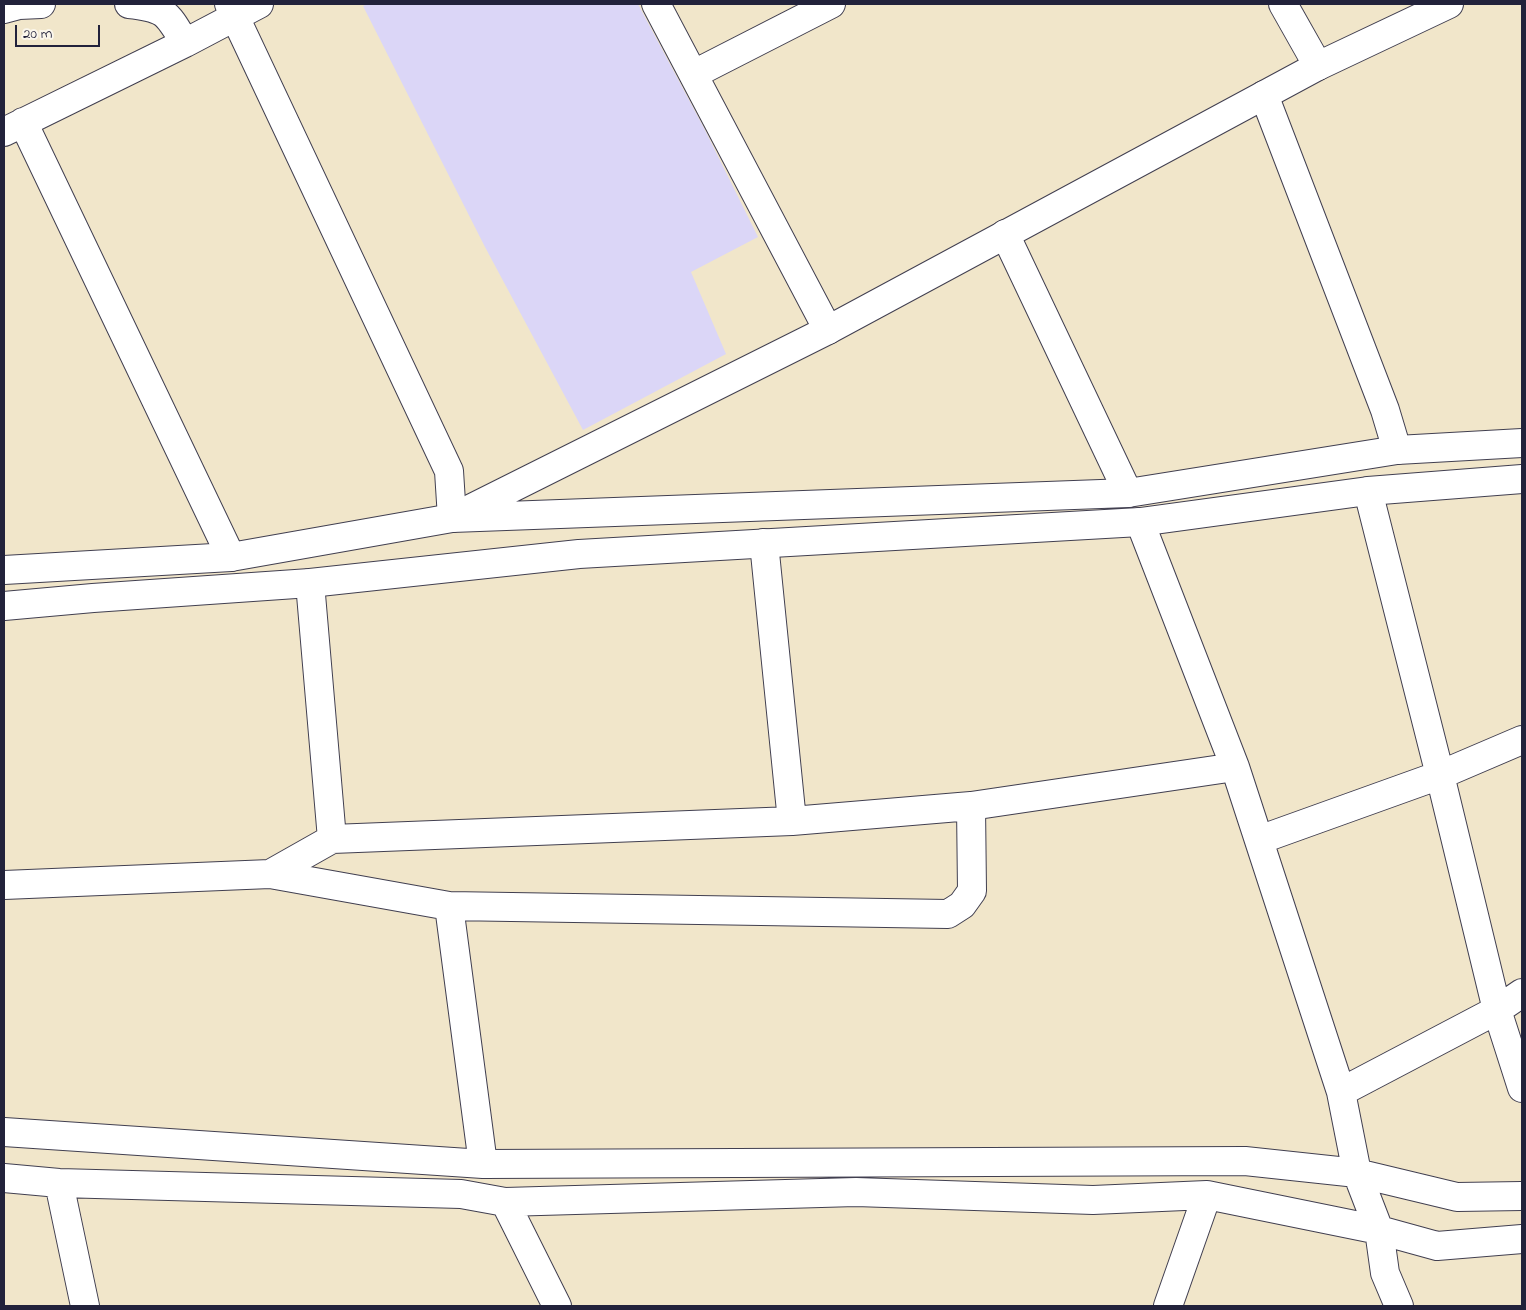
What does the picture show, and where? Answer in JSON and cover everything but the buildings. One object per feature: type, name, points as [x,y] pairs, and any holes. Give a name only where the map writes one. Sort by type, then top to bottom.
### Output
[{"type":"street","points":[[4,9],[19,5],[41,4]]},
{"type":"street","points":[[129,4],[154,7],[169,17],[185,43]]},
{"type":"street","points":[[231,556],[14,127],[185,43],[231,10],[258,4]]},
{"type":"street","points":[[656,4],[828,330]]},
{"type":"street","points":[[694,74],[831,4]]},
{"type":"street","points":[[1283,4],[1318,66]]},
{"type":"street","points":[[452,518],[828,330],[1318,66],[1449,4]]},
{"type":"street","points":[[231,10],[449,472],[452,518]]},
{"type":"street","points":[[1264,95],[1385,410],[1397,450]]},
{"type":"street","points":[[1005,234],[1128,492],[1235,767],[1341,1092],[1357,1173],[1380,1230],[1385,1273],[1399,1306]]},
{"type":"street","points":[[4,570],[231,556],[452,518],[1128,492],[1397,450],[1522,443]]},
{"type":"street","points":[[1363,456],[1368,491],[1440,775],[1496,1010],[1522,1088]]},
{"type":"street","points":[[4,606],[310,583],[579,554],[1140,522],[1368,491],[1522,479]]},
{"type":"street","points":[[764,543],[792,821]]},
{"type":"street","points":[[310,583],[332,839]]},
{"type":"street","points":[[1259,840],[1440,775],[1522,740]]},
{"type":"street","points":[[270,874],[332,839],[792,821],[971,806],[1235,767]]},
{"type":"street","points":[[4,885],[270,874],[449,906],[948,914],[962,905],[972,890],[971,806]]},
{"type":"street","points":[[449,906],[483,1164]]},
{"type":"street","points":[[1341,1092],[1496,1010],[1522,993]]},
{"type":"street","points":[[4,1132],[483,1164],[1245,1161],[1357,1173],[1457,1197],[1522,1196]]},
{"type":"street","points":[[4,1178],[58,1183],[461,1194],[505,1202],[856,1192],[1093,1200],[1207,1195],[1380,1230],[1437,1246],[1522,1239]]},
{"type":"street","points":[[58,1183],[85,1306]]},
{"type":"street","points":[[1168,1306],[1207,1195]]},
{"type":"street","points":[[505,1202],[557,1306]]},
{"type":"shaded area","points":[[368,4],[638,4],[705,130],[758,237],[691,272],[726,354],[583,430],[485,247],[363,6]]}]
